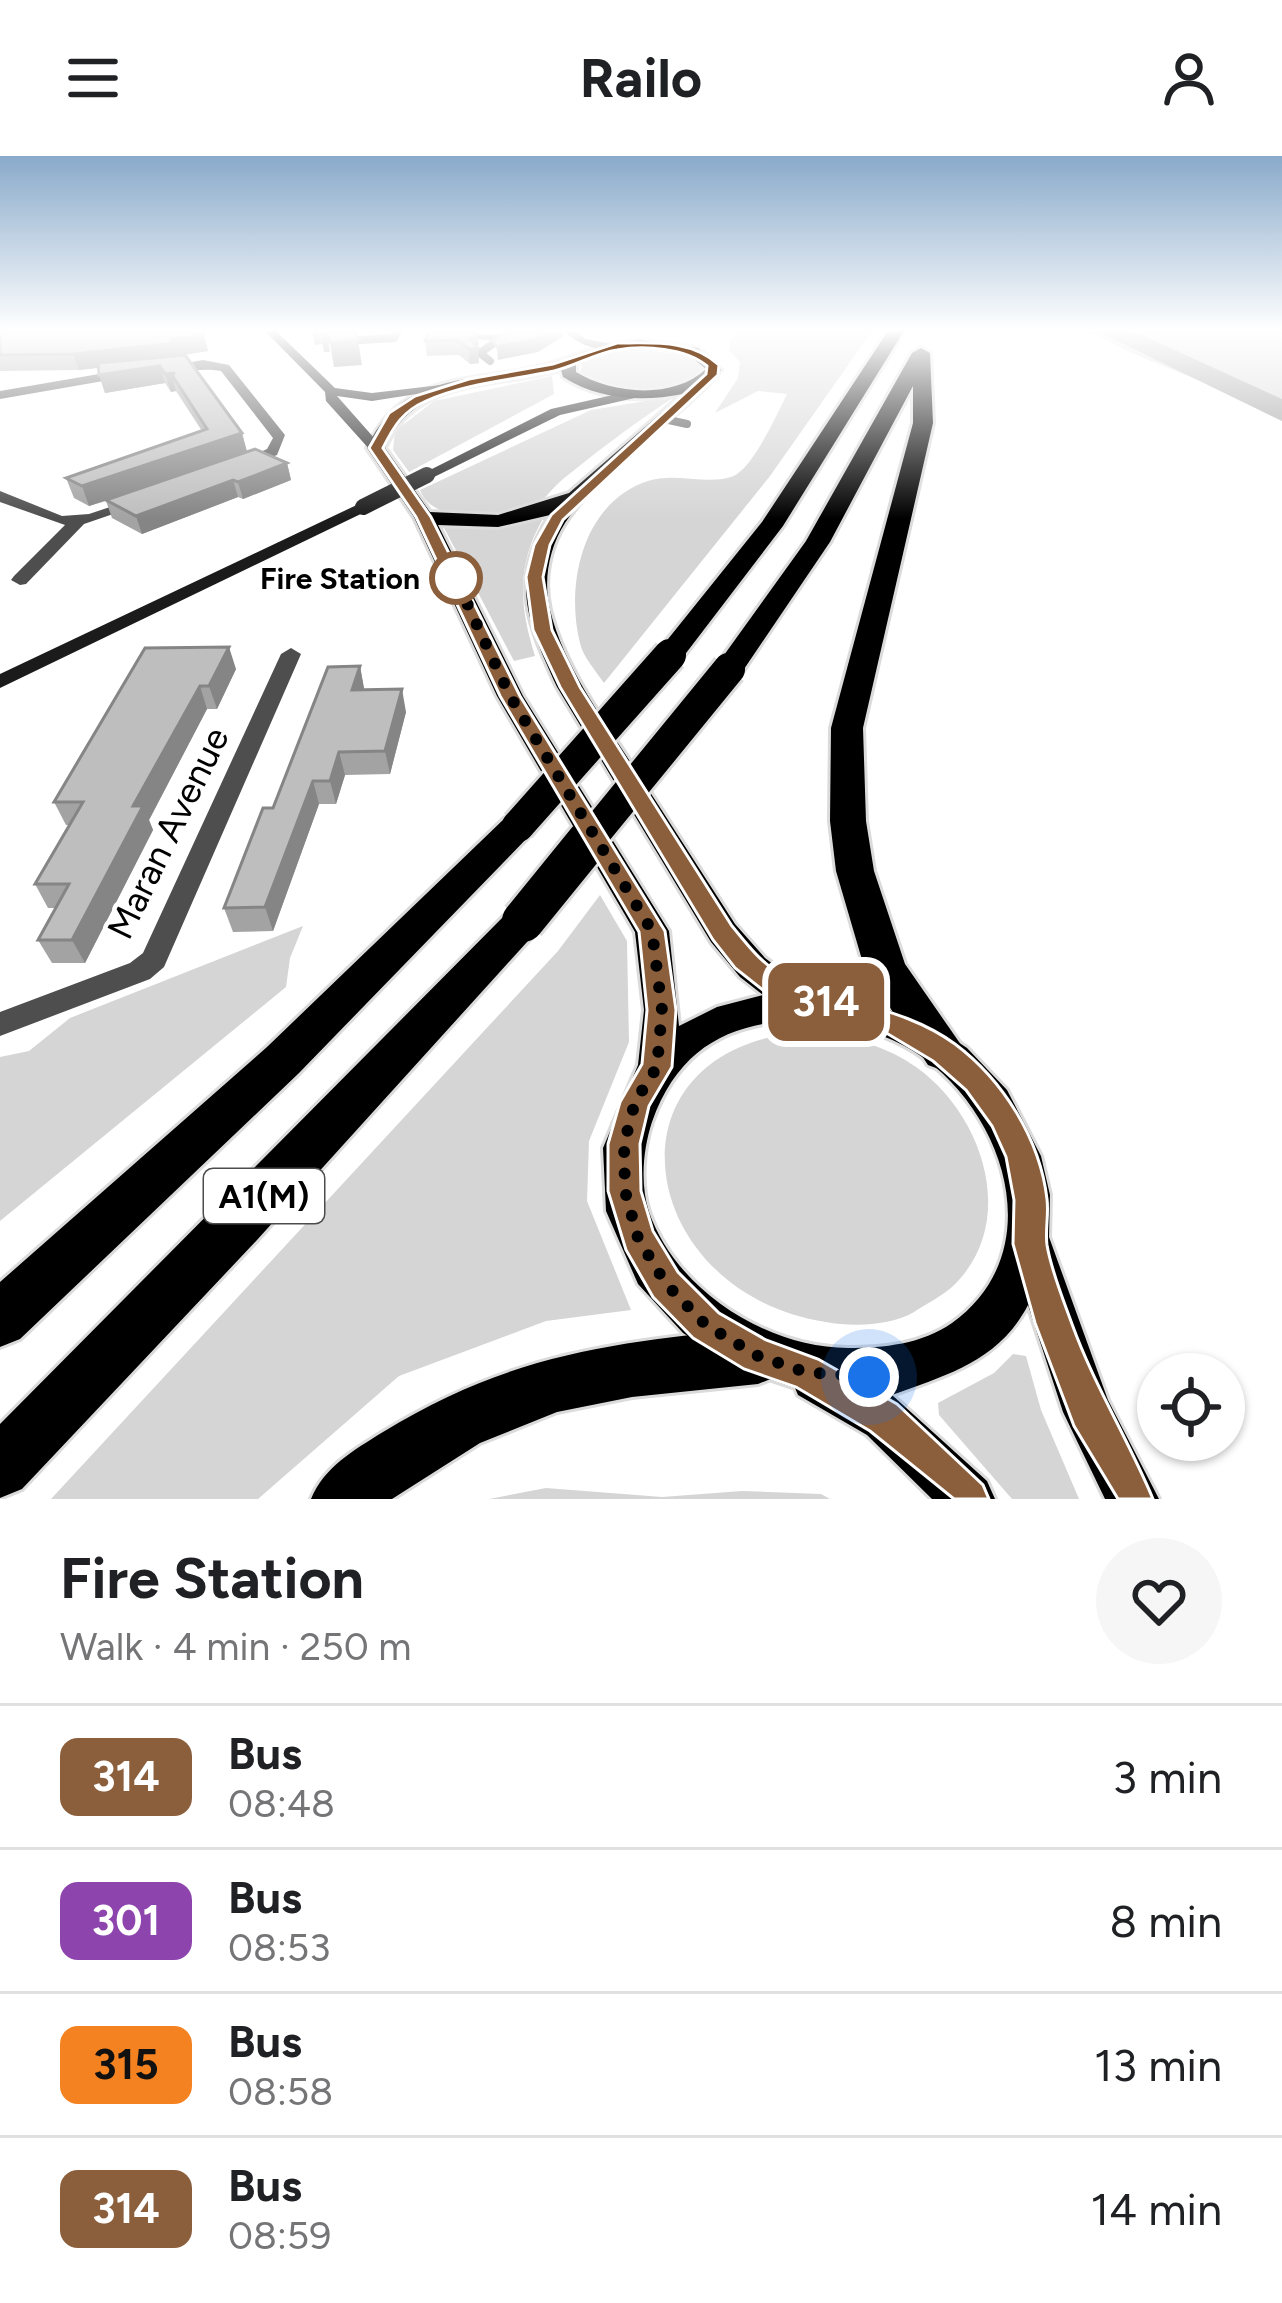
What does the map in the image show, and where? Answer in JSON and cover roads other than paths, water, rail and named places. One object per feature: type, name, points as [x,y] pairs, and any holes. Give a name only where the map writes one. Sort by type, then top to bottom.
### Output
[{"type":"highway","name":"A1(M)","points":[[0,1319],[284,1060],[518,826],[670,655],[771,526],[856,394]]},
{"type":"highway","name":"A1(M)","points":[[0,1467],[239,1223],[523,921],[729,669],[818,542],[899,394]]},
{"type":"highway","points":[[924,394],[923,423],[847,728],[848,821],[855,871],[886,970],[944,1052]]},
{"type":"highway","points":[[342,1499],[383,1465],[450,1426],[530,1391],[592,1375],[781,1364]]},
{"type":"main road","points":[[331,394],[424,517],[510,696],[652,931],[662,1010],[657,1067]]},
{"type":"main road","points":[[349,394],[400,394]]},
{"type":"main road","points":[[376,448],[393,416],[437,394]]},
{"type":"main road","points":[[556,412],[572,394]]},
{"type":"main road","points":[[0,682],[556,412],[635,394]]},
{"type":"main road","points":[[689,394],[578,494],[549,530],[534,577],[537,610],[551,652],[722,933],[744,960],[774,984],[892,1022],[944,1052],[976,1081],[1003,1117],[1022,1157],[1031,1200],[1030,1244],[1012,1293],[978,1335],[928,1364],[869,1377],[781,1364]]},
{"type":"main road","points":[[424,517],[501,522],[543,512],[578,494]]},
{"type":"main road","points":[[838,1006],[796,1003],[756,1008],[718,1020],[685,1040],[657,1067],[635,1102],[624,1144],[625,1191],[638,1238],[666,1284],[706,1325],[884,1418],[968,1499]]},
{"type":"main road","points":[[1030,1244],[1088,1412],[1133,1499]]},
{"type":"street","points":[[220,472],[272,452],[280,442],[242,394]]},
{"type":"street","points":[[0,496],[46,518],[79,520],[157,496]]},
{"type":"street","points":[[20,580],[79,520]]},
{"type":"street","name":"Maran Avenue","points":[[0,1024],[140,971],[154,960],[291,654]]},
{"type":"lane","points":[[664,419],[687,424]]},
{"type":"waterway","points":[[1245,394],[1282,411]]},
{"type":"place","name":"Fire Station","points":[[456,578]]}]
